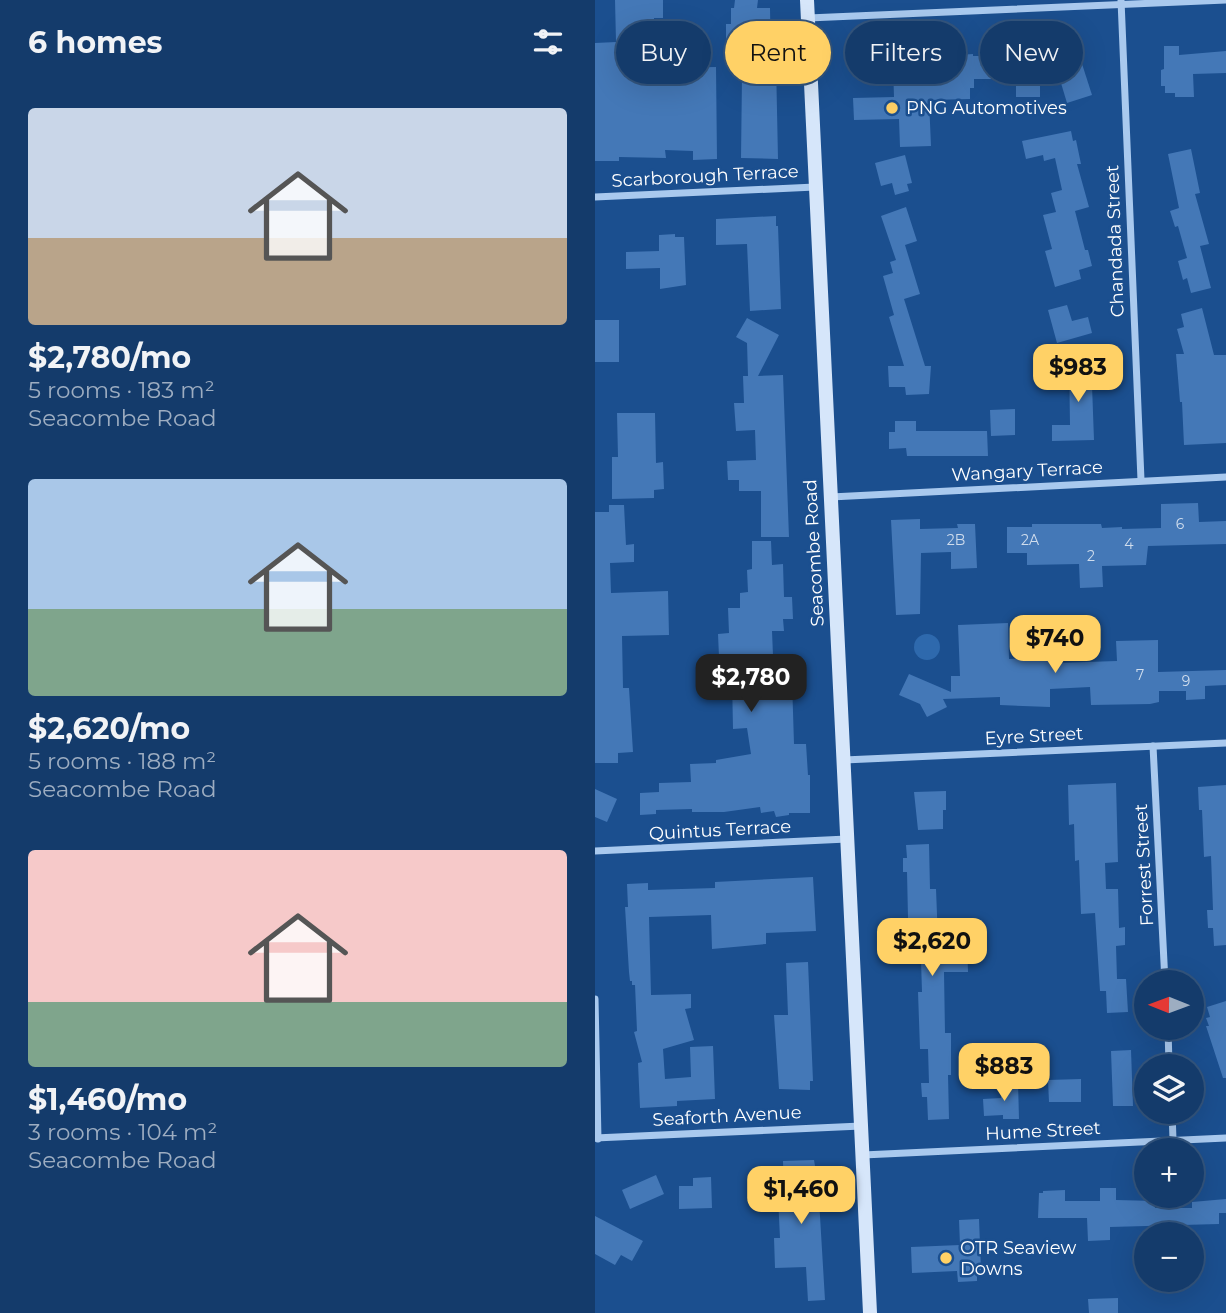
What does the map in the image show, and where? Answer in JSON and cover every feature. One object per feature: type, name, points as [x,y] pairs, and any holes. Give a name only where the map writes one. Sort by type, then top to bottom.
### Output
[{"type":"main road","name":"Seacombe Road","points":[[807,0],[870,1313]]},
{"type":"street","points":[[808,18],[1121,2],[1226,0]]},
{"type":"street","name":"Chandada Street","points":[[1121,2],[1141,480]]},
{"type":"street","name":"Scarborough Terrace","points":[[595,197],[816,187]]},
{"type":"street","name":"Wangary Terrace","points":[[831,497],[1226,477]]},
{"type":"street","name":"Eyre Street","points":[[843,760],[1226,743]]},
{"type":"street","name":"Forrest Street","points":[[1153,746],[1164,970]]},
{"type":"street","name":"Quintus Terrace","points":[[595,851],[847,839]]},
{"type":"street","points":[[595,999],[597,1139]]},
{"type":"street","name":"Seaforth Avenue","points":[[597,1139],[861,1126]]},
{"type":"street","name":"Hume Street","points":[[1204,1139],[1226,1139]]},
{"type":"street","name":"Hume Street","points":[[862,1155],[1134,1142]]},
{"type":"shaded area","points":[[927,634],[936,638],[940,647],[936,656],[927,660],[918,656],[914,647],[918,638]]},
{"type":"building","points":[[615,0],[663,0],[663,18],[654,18],[654,21],[616,21],[616,42]]},
{"type":"building","points":[[735,0],[758,0],[757,8],[770,8],[770,21],[731,21],[731,8],[734,8]]},
{"type":"building","points":[[616,42],[616,84],[711,84],[711,67],[716,67],[717,159],[693,160],[693,151],[665,150],[666,158],[619,157],[619,161],[595,161],[595,43]]},
{"type":"building","points":[[1164,46],[1179,46],[1179,55],[1226,51],[1226,73],[1193,74],[1194,97],[1175,97],[1175,93],[1165,93],[1165,86],[1161,86]]},
{"type":"building","name":"PNG Automotives","points":[[966,54],[980,56],[980,79],[974,79],[974,88],[970,88],[970,99],[929,100],[931,146],[900,147],[899,119],[854,120],[853,98],[894,97],[894,84],[966,84]]},
{"type":"building","points":[[1083,67],[1092,95],[1067,103],[1061,84],[1083,84]]},
{"type":"building","points":[[742,84],[776,84],[778,159],[741,158]]},
{"type":"building","name":"PNG Automotives","points":[[1016,84],[1040,84],[1040,97],[1016,97]]},
{"type":"building","points":[[1071,131],[1073,141],[1076,140],[1081,164],[1077,164],[1089,207],[1075,211],[1092,266],[1079,270],[1081,279],[1055,287],[1045,251],[1052,249],[1043,215],[1056,212],[1051,193],[1062,190],[1055,158],[1044,161],[1043,155],[1026,159],[1022,141]]},
{"type":"building","points":[[1191,149],[1200,193],[1195,194],[1209,244],[1200,246],[1211,288],[1191,293],[1187,278],[1183,280],[1178,261],[1187,258],[1178,226],[1175,227],[1170,211],[1179,208],[1168,154]]},
{"type":"building","points":[[905,155],[912,183],[907,184],[909,191],[895,195],[892,183],[881,186],[875,163]]},
{"type":"building","points":[[906,207],[917,241],[905,245],[920,294],[904,299],[925,366],[931,366],[929,394],[906,395],[905,387],[889,387],[888,366],[904,366],[889,317],[894,315],[883,276],[893,273],[890,262],[896,260],[881,216]]},
{"type":"building","points":[[776,216],[781,309],[750,311],[747,244],[716,245],[716,219]]},
{"type":"building","points":[[675,234],[675,237],[684,237],[686,285],[660,289],[660,268],[626,269],[626,252],[659,251],[659,235]]},
{"type":"building","points":[[1067,305],[1072,321],[1088,317],[1092,333],[1057,343],[1048,310]]},
{"type":"building","points":[[1202,308],[1214,355],[1226,355],[1226,443],[1184,445],[1176,354],[1184,354],[1177,329],[1184,327],[1181,314]]},
{"type":"building","points":[[747,318],[779,335],[758,376],[783,375],[789,537],[761,537],[761,491],[739,491],[739,480],[728,480],[727,461],[756,460],[755,430],[736,431],[734,403],[744,403],[743,376],[748,376],[747,343],[736,337]]},
{"type":"building","points":[[595,320],[619,320],[619,362],[595,362]]},
{"type":"building","points":[[1091,358],[1094,440],[1052,441],[1052,425],[1070,425],[1069,359]]},
{"type":"building","points":[[1015,409],[1015,435],[991,436],[990,410]]},
{"type":"building","points":[[617,413],[655,413],[656,463],[663,462],[664,489],[654,490],[654,498],[612,499],[612,457],[618,457]]},
{"type":"building","points":[[895,421],[916,421],[916,431],[987,431],[988,456],[907,456],[906,448],[889,449],[889,432],[895,432]]},
{"type":"building","points":[[1198,503],[1199,522],[1226,521],[1226,544],[1148,546],[1146,565],[1102,566],[1103,587],[1080,588],[1079,564],[1027,565],[1027,553],[1007,553],[1007,527],[1032,527],[1032,524],[1101,524],[1102,528],[1161,528],[1161,504]]},
{"type":"building","points":[[609,505],[624,505],[626,545],[634,544],[634,562],[610,563],[611,593],[668,591],[669,635],[622,636],[623,688],[629,688],[633,752],[618,753],[618,763],[595,763],[595,512],[609,512]]},
{"type":"building","points":[[920,519],[920,529],[958,528],[957,524],[975,524],[977,568],[951,569],[951,552],[921,553],[920,614],[896,615],[891,520]]},
{"type":"building","points":[[752,541],[771,541],[772,565],[783,564],[784,597],[792,597],[793,619],[783,619],[784,631],[772,631],[774,680],[792,680],[794,744],[806,744],[810,775],[810,813],[789,813],[776,817],[774,811],[761,813],[760,807],[724,812],[656,810],[656,814],[640,815],[640,793],[659,792],[659,783],[691,782],[690,764],[716,763],[716,760],[751,754],[747,728],[733,729],[732,679],[720,679],[718,634],[729,633],[728,608],[740,608],[740,593],[748,592],[747,570],[752,569]]},
{"type":"building","points":[[1008,623],[1009,659],[1056,657],[1057,663],[1117,661],[1116,641],[1158,640],[1158,672],[1226,670],[1226,685],[1205,686],[1205,699],[1186,700],[1186,691],[1159,691],[1159,702],[1150,704],[1091,705],[1090,687],[1050,689],[1050,707],[1000,705],[1000,697],[943,699],[947,707],[927,717],[920,704],[899,695],[909,674],[951,692],[951,676],[960,676],[958,625]]},
{"type":"building","points":[[1116,783],[1118,862],[1105,863],[1106,889],[1118,889],[1119,928],[1125,927],[1125,945],[1116,946],[1117,979],[1126,979],[1128,1012],[1107,1013],[1106,991],[1100,991],[1095,913],[1081,914],[1079,860],[1075,861],[1074,824],[1069,825],[1068,785]]},
{"type":"building","points":[[1226,785],[1226,945],[1214,946],[1213,928],[1208,928],[1207,910],[1213,910],[1211,856],[1204,857],[1198,787]]},
{"type":"building","points":[[595,789],[617,799],[607,822],[595,817]]},
{"type":"building","points":[[946,791],[943,829],[918,830],[914,792]]},
{"type":"building","points":[[929,844],[930,889],[936,889],[938,940],[967,940],[968,972],[944,972],[945,1033],[951,1033],[949,1119],[928,1120],[927,1097],[922,1097],[921,1083],[929,1083],[928,1049],[920,1049],[920,928],[912,929],[912,919],[908,918],[907,872],[903,872],[903,858],[907,858],[906,845]]},
{"type":"building","points":[[813,877],[816,931],[766,933],[766,944],[712,949],[711,915],[649,917],[651,995],[691,994],[691,1008],[685,1009],[694,1040],[663,1049],[665,1079],[691,1077],[690,1047],[713,1046],[715,1099],[677,1101],[677,1106],[640,1108],[638,1063],[642,1062],[634,1032],[637,1031],[635,985],[630,981],[629,972],[625,907],[628,907],[627,884],[648,883],[648,890],[715,888],[715,882]]},
{"type":"building","points":[[808,962],[813,1081],[810,1081],[810,1090],[779,1089],[774,1015],[788,1015],[786,963]]},
{"type":"building","points":[[1226,1001],[1226,1078],[1223,1078],[1206,1026],[1209,1026],[1206,1018],[1210,1017],[1207,1007]]},
{"type":"building","points":[[1131,1050],[1133,1106],[1113,1106],[1111,1051]]},
{"type":"building","points":[[1081,1079],[1081,1102],[1049,1102],[1048,1080]]},
{"type":"building","points":[[1001,1082],[1018,1082],[1019,1119],[1003,1119],[1003,1115],[984,1116],[983,1099],[1001,1098]]},
{"type":"building","points":[[814,1160],[817,1166],[825,1300],[808,1301],[806,1267],[775,1268],[774,1238],[780,1238],[778,1197],[784,1197],[783,1161]]},
{"type":"building","points":[[656,1175],[664,1194],[630,1209],[622,1190]]},
{"type":"building","points":[[711,1177],[712,1208],[679,1209],[679,1186],[693,1186],[693,1178]]},
{"type":"building","points":[[1100,1188],[1116,1188],[1116,1200],[1134,1200],[1134,1208],[1204,1208],[1204,1201],[1226,1199],[1226,1213],[1219,1213],[1219,1224],[1134,1222],[1134,1226],[1110,1227],[1110,1240],[1088,1241],[1087,1218],[1038,1218],[1039,1193],[1043,1191],[1065,1190],[1065,1201],[1100,1201]]},
{"type":"building","points":[[595,1216],[643,1241],[632,1261],[621,1255],[615,1265],[595,1254]]},
{"type":"building","name":"OTR Seaview Downs","points":[[979,1219],[981,1270],[977,1270],[977,1281],[958,1282],[957,1271],[912,1273],[911,1247],[960,1245],[959,1220]]},
{"type":"building","points":[[1118,1298],[1118,1313],[1089,1313],[1088,1299]]},
{"type":"place","name":"PNG Automotives","points":[[892,108]]},
{"type":"place","name":"OTR Seaview Downs","points":[[946,1258]]}]
